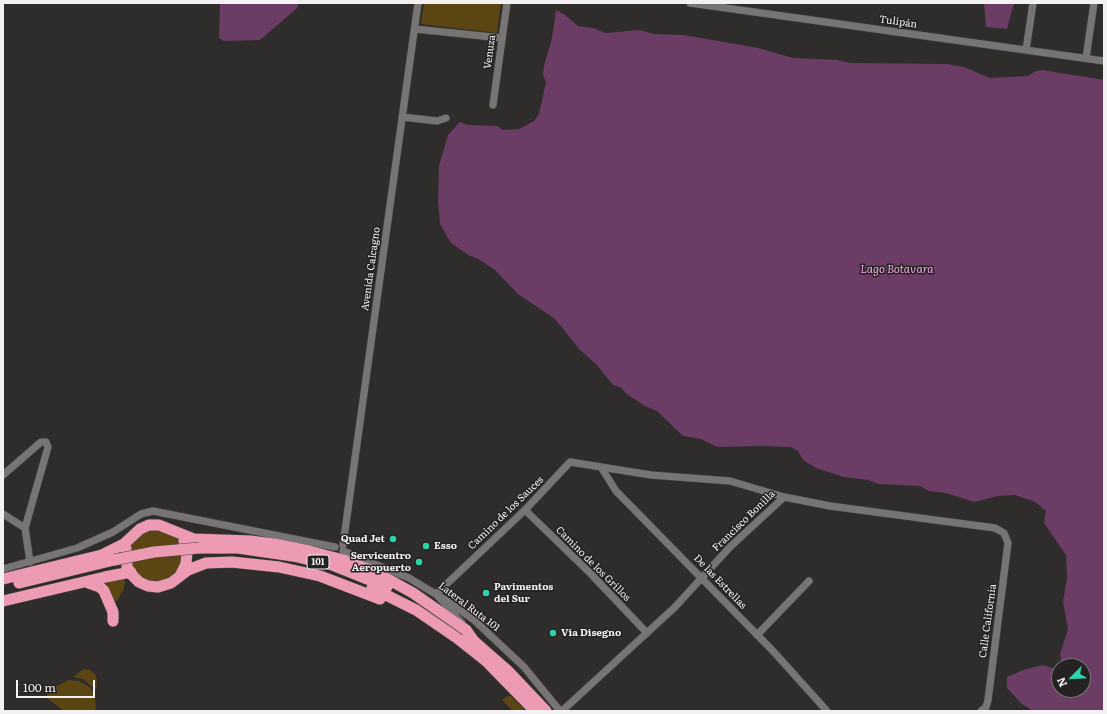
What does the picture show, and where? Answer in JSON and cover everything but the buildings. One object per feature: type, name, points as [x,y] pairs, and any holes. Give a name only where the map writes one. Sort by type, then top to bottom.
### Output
[{"type":"highway","points":[[3,579],[102,555],[119,547],[140,529],[149,525],[159,525],[194,539],[250,541],[274,544],[343,560],[398,584],[444,613],[466,630],[473,640]]},
{"type":"highway","points":[[176,532],[184,541],[187,552],[186,564],[181,574]]},
{"type":"highway","points":[[129,540],[125,558],[131,572],[139,582],[148,586],[158,587],[171,583],[181,574],[206,563],[260,565],[302,572],[364,592],[434,626],[443,628]]},
{"type":"highway","name":"101","points":[[199,552],[238,548],[276,553],[343,569],[375,581],[407,596],[441,616],[473,640],[509,672],[546,711]]},
{"type":"highway","name":"101","points":[[3,594],[154,552],[199,552],[265,559],[331,573],[397,599],[443,628],[486,662],[535,711]]},
{"type":"highway","name":"101","points":[[3,586],[114,564]]},
{"type":"highway","points":[[3,601],[131,572]]},
{"type":"highway","points":[[86,581],[100,587],[104,591],[113,612],[114,621]]},
{"type":"street","name":"Avenida Calcagno","points":[[341,545],[418,3]]},
{"type":"street","name":"Venuza","points":[[493,105],[507,3]]},
{"type":"street","name":"Tulipán","points":[[690,3],[1104,61]]},
{"type":"street","points":[[1026,50],[1033,3]]},
{"type":"street","points":[[1086,58],[1094,3]]},
{"type":"street","points":[[415,29],[502,38]]},
{"type":"street","points":[[402,117],[437,121],[446,118]]},
{"type":"street","points":[[3,475],[41,442],[46,442],[48,447],[24,528],[30,562]]},
{"type":"street","name":"Francisco Bonilla","points":[[570,462],[651,474],[730,480],[784,497],[830,506],[995,528],[1004,533]]},
{"type":"street","name":"Camino de los Sauces","points":[[436,594],[525,510],[570,462]]},
{"type":"street","name":"De las Estrellas","points":[[601,467],[616,491],[702,577],[827,711]]},
{"type":"street","name":"Francisco Bonilla","points":[[561,711],[680,602],[730,547],[784,497]]},
{"type":"street","name":"Camino de los Grillos","points":[[525,510],[591,574],[647,633]]},
{"type":"street","name":"Lateral Ruta 101","points":[[3,569],[96,541],[141,514],[153,511],[341,545],[409,578],[436,594],[474,620],[504,646],[536,680],[561,711]]},
{"type":"street","points":[[3,514],[24,528]]},
{"type":"street","points":[[132,519],[140,529]]},
{"type":"street","name":"Calle California","points":[[981,711],[986,707],[988,700],[1008,543],[1004,533]]},
{"type":"street","points":[[757,635],[809,580]]},
{"type":"street","points":[[436,594],[461,621],[466,630]]},
{"type":"shaded area","points":[[424,3],[501,3],[497,33],[421,24]]},
{"type":"shaded area","points":[[157,528],[167,530],[176,536],[182,545],[184,555],[182,565],[176,574],[167,580],[157,582],[147,580],[138,574],[132,565],[130,555],[132,545],[138,536],[147,530]]},
{"type":"shaded area","points":[[125,578],[124,589],[116,602],[98,581]]},
{"type":"shaded area","points":[[84,669],[90,670],[95,674],[97,680],[96,690],[83,679],[73,677]]},
{"type":"shaded area","points":[[69,680],[79,681],[91,688],[95,697],[96,711],[64,711],[47,698],[47,693],[49,690]]},
{"type":"shaded area","points":[[507,696],[511,696],[526,711],[513,711],[502,700]]},
{"type":"water","points":[[220,3],[299,3],[297,8],[260,40],[224,41],[219,38]]},
{"type":"water","points":[[984,3],[1014,3],[1007,29],[986,27]]},
{"type":"water","name":"Lago Botavara","points":[[556,10],[565,15],[578,26],[593,28],[606,33],[640,30],[654,34],[684,35],[758,48],[793,58],[837,60],[850,63],[947,64],[964,67],[990,78],[1028,76],[1036,71],[1042,70],[1104,80],[1104,711],[1033,711],[1022,704],[1007,688],[1007,677],[1023,670],[1043,665],[1051,668],[1051,698],[1091,698],[1091,658],[1061,658],[1060,654],[1068,629],[1063,602],[1067,578],[1066,555],[1044,523],[1046,511],[1035,502],[1015,495],[998,496],[974,502],[946,493],[929,491],[920,486],[879,484],[868,480],[844,477],[816,468],[803,460],[798,451],[791,447],[717,447],[701,439],[683,436],[657,411],[645,406],[628,395],[620,387],[613,385],[597,365],[580,350],[555,319],[518,294],[495,270],[478,259],[468,255],[451,243],[440,224],[438,201],[439,166],[448,135],[460,122],[468,125],[497,126],[503,130],[519,129],[534,121],[539,114],[546,82],[543,75],[544,66],[552,38]]},
{"type":"place","name":"Quad Jet","points":[[393,539]]},
{"type":"place","name":"Esso","points":[[426,546]]},
{"type":"place","name":"Servicentro Aeropuerto","points":[[419,562]]},
{"type":"place","name":"Pavimentos del Sur","points":[[486,593]]},
{"type":"place","name":"Via Disegno","points":[[553,633]]}]
